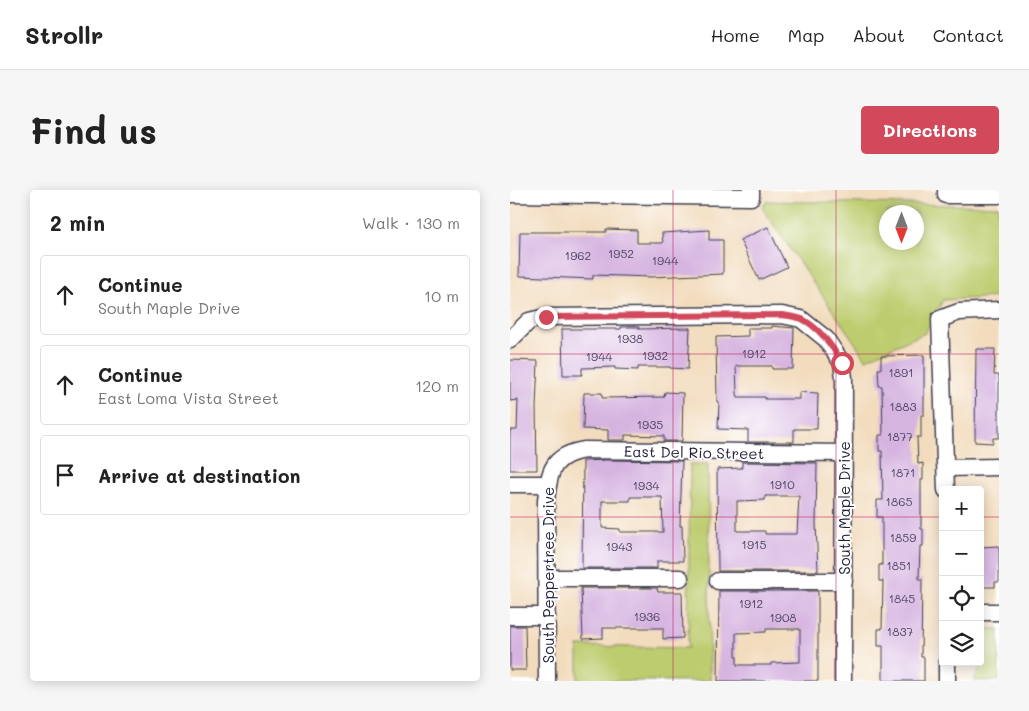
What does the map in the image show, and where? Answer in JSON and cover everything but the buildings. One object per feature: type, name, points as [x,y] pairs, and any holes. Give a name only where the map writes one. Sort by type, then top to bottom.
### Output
[{"type":"street","points":[[946,192],[999,195]]},
{"type":"street","points":[[510,194],[751,194]]},
{"type":"street","points":[[946,486],[940,319],[959,312],[999,310]]},
{"type":"street","name":"South Maple Drive","points":[[510,340],[529,320],[546,317],[782,315],[801,319],[826,339],[842,363],[844,378],[843,681]]},
{"type":"street","name":"East Del Rio Street","points":[[550,477],[559,460],[570,452],[586,450],[844,453]]},
{"type":"street","points":[[946,468],[999,467]]},
{"type":"street","points":[[510,484],[550,477]]},
{"type":"street","name":"South Peppertree Drive","points":[[547,681],[546,501],[550,477]]},
{"type":"street","points":[[546,578],[680,578]]},
{"type":"street","points":[[718,581],[844,581]]},
{"type":"street","points":[[984,612],[999,612]]},
{"type":"street","points":[[510,616],[547,616]]},
{"type":"street","points":[[947,666],[947,681]]},
{"type":"green space","points":[[767,201],[999,206],[999,297],[943,300],[925,333],[866,359],[762,208]]},
{"type":"green space","points":[[690,464],[708,464],[710,681],[578,681],[578,646],[688,648]]},
{"type":"green space","points":[[984,629],[999,629],[999,681],[974,681],[981,666],[984,666]]},
{"type":"route","points":[[546,317],[782,315],[801,319],[812,326],[826,339],[842,363]]}]
